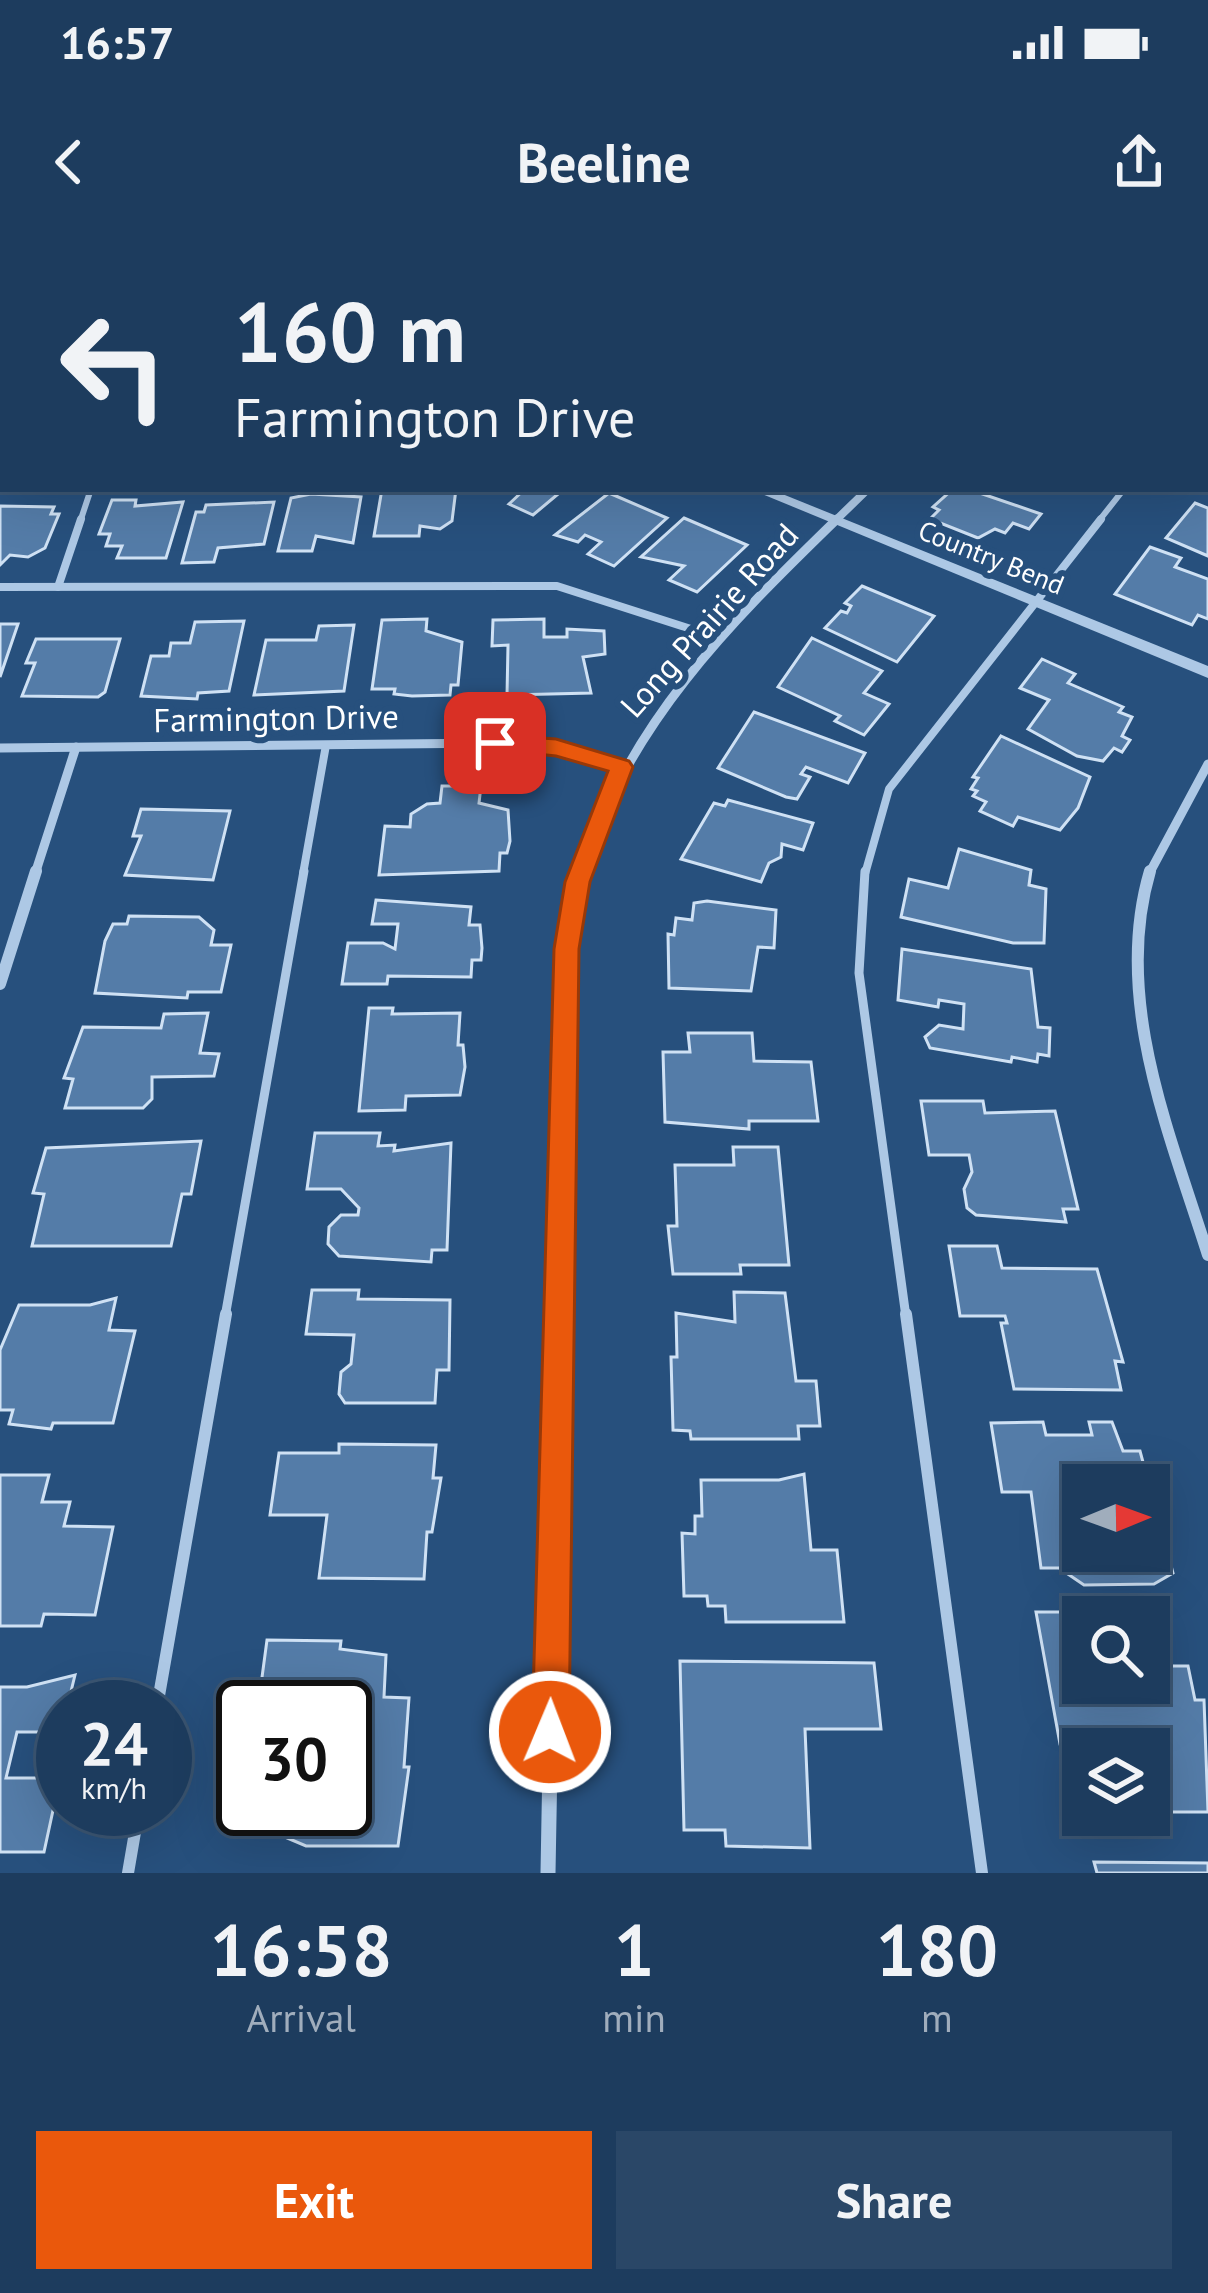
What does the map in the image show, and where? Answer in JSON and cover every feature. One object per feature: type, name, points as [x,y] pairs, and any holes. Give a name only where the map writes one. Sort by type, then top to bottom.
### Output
[{"type":"street","name":"Country Bend","points":[[764,492],[1208,672]]},
{"type":"street","name":"Long Prairie Road","points":[[548,1873],[566,949],[578,882],[621,767],[652,714],[719,638],[865,492]]},
{"type":"street","points":[[0,984],[76,747]]},
{"type":"street","name":"Farmington Drive","points":[[0,748],[556,748],[621,767]]},
{"type":"street","points":[[1208,764],[1176,815],[1148,878],[1137,965],[1146,1044],[1208,1255]]},
{"type":"lane","points":[[58,587],[91,492]]},
{"type":"lane","points":[[982,1873],[859,973],[864,876],[889,789],[1122,492]]},
{"type":"lane","points":[[0,587],[557,586],[719,638]]},
{"type":"lane","points":[[162,1680],[326,745]]},
{"type":"lane","points":[[128,1873],[134,1836]]},
{"type":"building","points":[[381,492],[456,492],[452,521],[440,529],[420,526],[419,536],[374,536]]},
{"type":"building","points":[[522,492],[560,492],[533,515],[509,504]]},
{"type":"building","points":[[950,492],[977,492],[1041,514],[1029,529],[1013,523],[1005,533],[995,529],[978,538],[930,519],[939,510],[933,507]]},
{"type":"building","points":[[609,493],[667,518],[614,566],[588,554],[601,542],[585,535],[578,542],[555,535]]},
{"type":"building","points":[[311,494],[361,497],[353,543],[316,536],[312,551],[278,551],[291,498]]},
{"type":"building","points":[[112,500],[136,500],[135,506],[183,502],[166,558],[117,558],[122,546],[106,546],[110,534],[99,534]]},
{"type":"building","points":[[274,502],[264,544],[218,548],[214,562],[182,563],[196,512],[204,512],[206,505]]},
{"type":"building","points":[[1195,503],[1208,508],[1208,556],[1166,538]]},
{"type":"building","points":[[0,506],[54,507],[51,514],[59,514],[45,548],[28,557],[10,555],[0,565]]},
{"type":"building","points":[[684,518],[747,545],[697,592],[669,580],[684,566],[641,557]]},
{"type":"building","points":[[1150,547],[1181,558],[1175,567],[1208,579],[1208,619],[1198,615],[1192,625],[1115,594]]},
{"type":"building","points":[[862,586],[934,616],[897,662],[825,628],[841,611],[847,613],[851,606],[845,603]]},
{"type":"building","points":[[427,619],[426,631],[462,642],[458,685],[451,685],[450,695],[412,696],[394,694],[395,689],[372,689],[382,620]]},
{"type":"building","points":[[544,619],[544,637],[567,637],[567,629],[604,631],[605,654],[583,657],[591,693],[507,695],[508,645],[492,646],[493,620]]},
{"type":"building","points":[[244,621],[229,691],[198,693],[197,699],[141,696],[151,656],[169,656],[171,643],[190,643],[195,622]]},
{"type":"building","points":[[0,624],[18,624],[0,677]]},
{"type":"building","points":[[354,625],[344,691],[254,695],[266,640],[316,640],[319,626]]},
{"type":"building","points":[[812,638],[882,671],[864,693],[889,704],[864,735],[835,721],[840,716],[778,687]]},
{"type":"building","points":[[36,639],[120,639],[105,692],[98,697],[22,696],[35,663],[26,663]]},
{"type":"building","points":[[1042,659],[1075,674],[1068,683],[1123,707],[1119,712],[1132,717],[1122,736],[1130,740],[1122,752],[1114,748],[1103,761],[1077,756],[1028,729],[1049,700],[1020,688]]},
{"type":"building","points":[[754,712],[865,753],[848,783],[806,767],[801,774],[810,777],[797,799],[786,797],[718,768]]},
{"type":"building","points":[[1001,736],[1090,777],[1078,808],[1060,830],[1018,817],[1013,826],[980,811],[986,802],[973,796],[977,791],[971,789],[978,778],[973,777]]},
{"type":"building","points":[[442,786],[481,786],[479,803],[508,810],[510,841],[507,853],[500,853],[499,871],[379,875],[385,826],[410,827],[411,814],[427,804],[440,803]]},
{"type":"building","points":[[728,800],[813,823],[803,850],[782,844],[781,857],[769,863],[761,882],[681,859],[714,803],[725,806]]},
{"type":"building","points":[[141,809],[230,811],[213,880],[125,875],[141,836],[133,836]]},
{"type":"building","points":[[959,849],[1031,870],[1029,885],[1046,889],[1044,943],[1013,943],[901,917],[909,879],[948,888]]},
{"type":"building","points":[[376,900],[471,907],[469,925],[480,925],[482,948],[481,960],[472,960],[471,977],[388,976],[387,984],[342,984],[348,943],[383,943],[395,949],[398,924],[372,924]]},
{"type":"building","points":[[694,903],[776,910],[774,948],[758,947],[751,991],[669,988],[668,934],[674,935],[676,918],[692,920]]},
{"type":"building","points":[[129,916],[199,917],[214,930],[211,945],[231,945],[221,992],[188,992],[187,998],[95,993],[105,941],[113,924],[127,924]]},
{"type":"building","points":[[902,949],[1031,969],[1038,1027],[1050,1028],[1049,1056],[1038,1054],[1037,1062],[1012,1057],[1011,1062],[930,1048],[925,1037],[939,1025],[963,1029],[964,1004],[939,1000],[938,1007],[898,1000]]},
{"type":"building","points":[[369,1008],[393,1008],[392,1014],[460,1013],[458,1045],[463,1045],[465,1067],[460,1095],[406,1096],[405,1110],[359,1111]]},
{"type":"building","points":[[208,1013],[200,1053],[219,1054],[214,1076],[152,1077],[152,1099],[143,1108],[65,1108],[73,1079],[64,1078],[83,1027],[161,1028],[164,1014]]},
{"type":"building","points":[[688,1033],[752,1033],[754,1061],[811,1062],[818,1121],[749,1121],[749,1129],[665,1122],[663,1052],[690,1052]]},
{"type":"building","points":[[921,1101],[983,1101],[985,1113],[1055,1111],[1078,1209],[1063,1209],[1066,1222],[976,1215],[967,1208],[964,1189],[972,1172],[969,1155],[929,1155]]},
{"type":"building","points":[[315,1133],[380,1133],[378,1146],[395,1145],[394,1151],[451,1143],[447,1250],[432,1250],[431,1262],[339,1256],[328,1244],[329,1227],[341,1215],[358,1215],[359,1208],[341,1189],[307,1189]]},
{"type":"building","points":[[201,1141],[191,1194],[182,1194],[171,1246],[32,1246],[44,1194],[33,1193],[46,1148]]},
{"type":"building","points":[[733,1147],[778,1147],[789,1265],[740,1265],[741,1274],[673,1274],[668,1226],[677,1226],[675,1165],[734,1165]]},
{"type":"building","points":[[949,1246],[997,1246],[1002,1268],[1097,1269],[1123,1362],[1115,1361],[1121,1390],[1014,1389],[1001,1323],[1007,1323],[1005,1316],[960,1316]]},
{"type":"building","points":[[312,1290],[359,1290],[358,1299],[450,1300],[449,1370],[437,1370],[435,1403],[345,1403],[339,1394],[341,1372],[351,1364],[354,1335],[306,1334]]},
{"type":"building","points":[[734,1292],[785,1293],[796,1381],[816,1381],[820,1426],[798,1426],[799,1439],[691,1439],[690,1431],[673,1430],[671,1357],[677,1357],[676,1313],[735,1322]]},
{"type":"building","points":[[116,1298],[109,1330],[135,1331],[113,1423],[53,1423],[51,1429],[9,1424],[13,1410],[0,1410],[0,1350],[19,1305],[90,1305]]},
{"type":"building","points":[[1043,1422],[1046,1435],[1092,1435],[1089,1422],[1112,1422],[1123,1451],[1140,1451],[1144,1464],[1062,1464],[1062,1570],[1041,1568],[1031,1492],[1002,1492],[991,1423]]},
{"type":"building","points":[[339,1444],[436,1445],[433,1478],[441,1478],[432,1532],[427,1532],[424,1579],[319,1578],[327,1515],[270,1515],[279,1453],[339,1453]]},
{"type":"building","points":[[804,1474],[811,1550],[837,1550],[844,1622],[726,1622],[725,1606],[708,1606],[707,1596],[684,1596],[682,1533],[695,1534],[695,1516],[702,1516],[701,1480],[779,1480]]},
{"type":"building","points":[[0,1475],[49,1475],[42,1502],[70,1502],[64,1526],[113,1527],[95,1615],[44,1614],[41,1626],[0,1626]]},
{"type":"building","points":[[1170,1562],[1173,1573],[1154,1584],[1084,1585],[1065,1572],[1170,1572]]},
{"type":"building","points":[[1036,1612],[1062,1612],[1062,1704],[1170,1704],[1170,1666],[1188,1666],[1195,1700],[1204,1700],[1208,1812],[1170,1812],[1170,1728],[1062,1728],[1060,1744]]},
{"type":"building","points":[[267,1640],[341,1641],[340,1649],[386,1655],[384,1697],[409,1698],[404,1767],[409,1767],[398,1846],[306,1846],[282,1836],[372,1836],[372,1680],[262,1680]]},
{"type":"building","points":[[680,1661],[874,1663],[881,1729],[805,1729],[810,1848],[726,1846],[725,1830],[684,1830]]},
{"type":"building","points":[[36,1685],[36,1732],[17,1732],[6,1778],[36,1778],[36,1836],[47,1836],[44,1852],[0,1852],[0,1687]]},
{"type":"building","points":[[1094,1862],[1208,1863],[1208,1873],[1097,1873]]},
{"type":"route","points":[[495,743],[556,748],[621,767],[596,822],[578,882],[566,949],[550,1732]]}]
